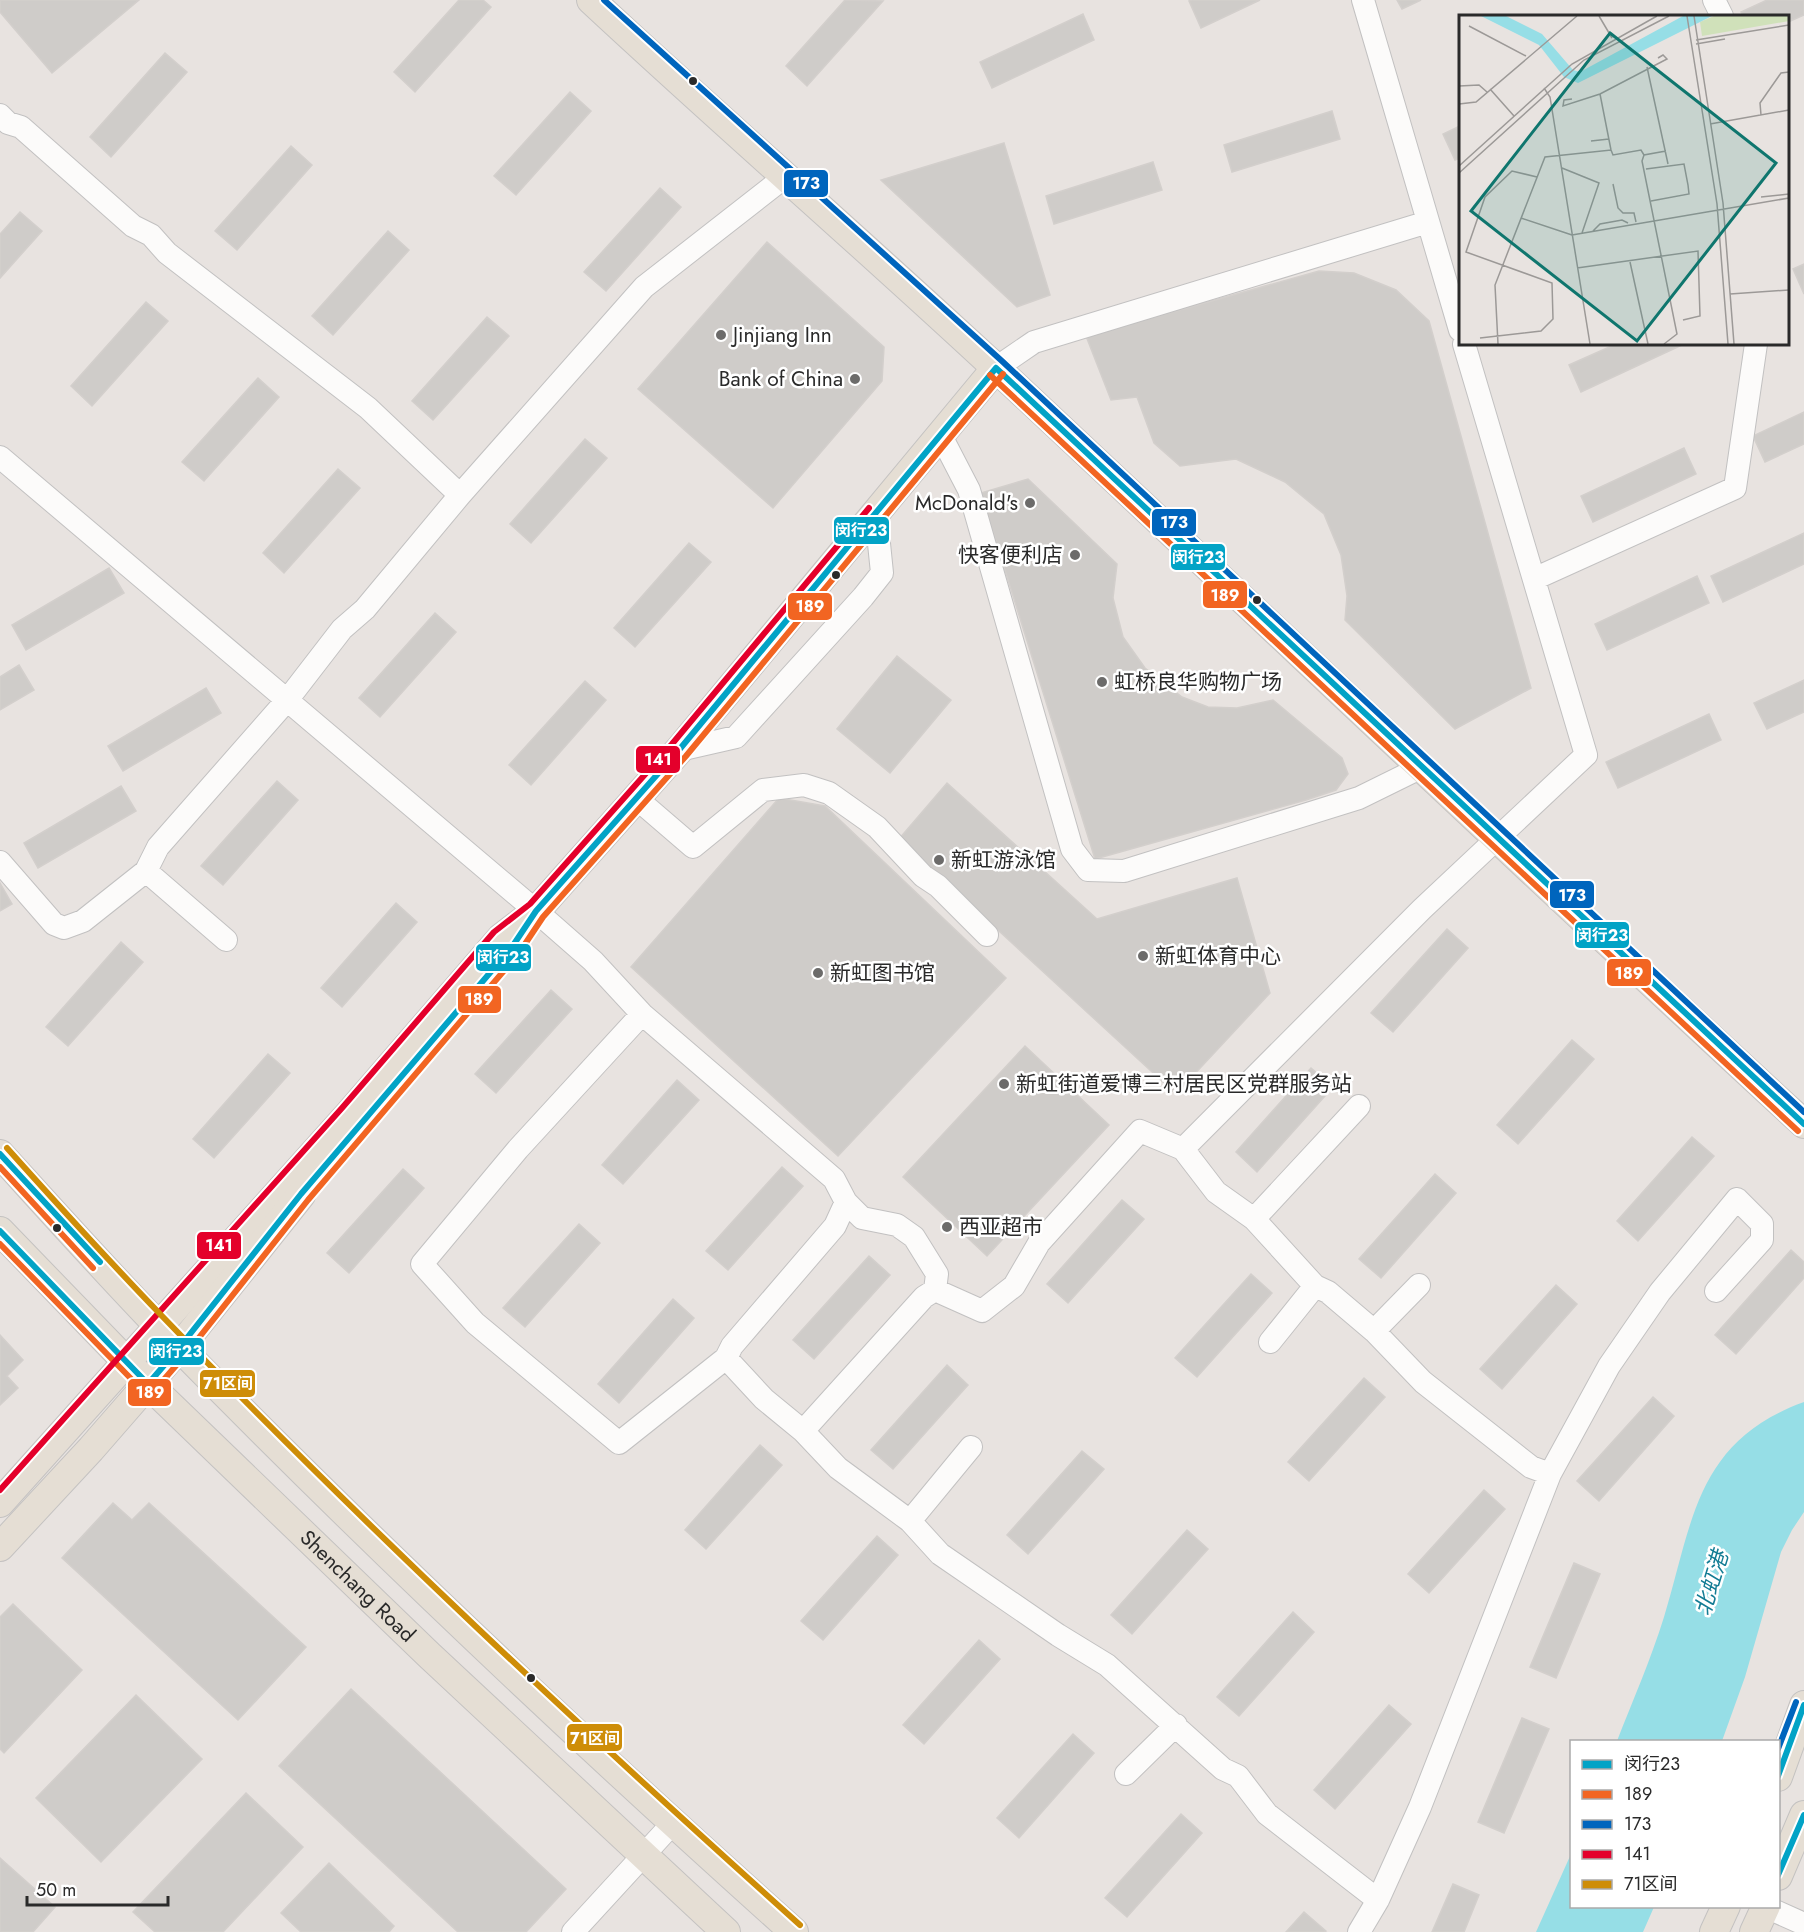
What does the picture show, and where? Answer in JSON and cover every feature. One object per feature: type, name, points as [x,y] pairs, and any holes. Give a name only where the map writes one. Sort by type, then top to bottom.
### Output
[{"type":"main road","points":[[591,0],[688,91],[786,176],[996,368],[1804,1124]]},
{"type":"main road","points":[[0,1546],[91,1449],[179,1348],[301,1194],[512,947],[536,911],[679,750],[996,368]]},
{"type":"main road","points":[[0,1503],[349,1114],[501,938],[536,911]]},
{"type":"main road","name":"Shenchang Road","points":[[0,1154],[179,1348],[460,1625],[794,1932]]},
{"type":"main road","name":"Shenchang Road","points":[[0,1231],[148,1384],[429,1655],[726,1932]]},
{"type":"main road","points":[[1780,1774],[1804,1705]]},
{"type":"main road","points":[[1780,1874],[1804,1815]]},
{"type":"main road","points":[[1714,1932],[1725,1908]]},
{"type":"main road","points":[[1754,1932],[1765,1908]]},
{"type":"street","points":[[1363,0],[1459,323]]},
{"type":"street","points":[[1714,0],[1722,15]]},
{"type":"street","points":[[0,115],[8,123],[21,127],[133,226],[151,235],[167,254],[368,408],[460,495]]},
{"type":"street","points":[[0,862],[54,924],[64,928],[83,921],[146,871],[158,847],[288,699],[342,629],[365,609],[460,495],[644,287],[786,176]]},
{"type":"street","points":[[996,368],[1034,342],[1428,222]]},
{"type":"street","points":[[1183,1149],[1422,909],[1586,755],[1464,345]]},
{"type":"street","points":[[1534,579],[1734,488],[1756,345]]},
{"type":"street","points":[[940,434],[969,490],[1072,849],[1088,870],[1124,871],[1359,798],[1422,767]]},
{"type":"street","points":[[0,457],[288,699],[593,961],[642,1014],[834,1179],[846,1202],[862,1218],[897,1225],[914,1237],[937,1274],[935,1290]]},
{"type":"street","points":[[679,750],[736,737],[863,597],[882,573],[876,514]]},
{"type":"street","points":[[636,798],[693,847],[764,790],[804,785],[829,793],[877,827],[923,876],[938,886],[987,935]]},
{"type":"street","points":[[146,871],[226,940]]},
{"type":"street","points":[[642,1014],[518,1149],[422,1264],[475,1323],[619,1443],[726,1358],[732,1346],[835,1226],[846,1202]]},
{"type":"street","points":[[1254,1219],[1359,1106]]},
{"type":"street","points":[[935,1290],[982,1311],[1014,1286],[1039,1243],[1140,1131],[1183,1149],[1216,1192],[1254,1219],[1315,1286],[1328,1292],[1374,1331],[1422,1382],[1531,1467],[1550,1474]]},
{"type":"street","points":[[1359,1932],[1378,1900],[1420,1807],[1550,1474],[1609,1366],[1634,1329],[1660,1292],[1737,1199],[1762,1224],[1762,1240],[1716,1292]]},
{"type":"street","points":[[1374,1331],[1419,1285]]},
{"type":"street","points":[[1270,1341],[1315,1286]]},
{"type":"street","points":[[803,1431],[924,1297],[935,1290]]},
{"type":"street","points":[[726,1358],[764,1399],[803,1431],[838,1468],[910,1521],[940,1554],[1058,1635],[1107,1665],[1222,1768],[1238,1776],[1267,1814],[1378,1900]]},
{"type":"street","points":[[910,1521],[971,1447]]},
{"type":"street","points":[[1126,1774],[1176,1725]]},
{"type":"street","points":[[573,1932],[673,1823]]},
{"type":"street","points":[[1770,1908],[1804,1923]]},
{"type":"water","name":"北虹港","points":[[1804,1402],[1804,1512],[1781,1552],[1745,1677],[1722,1740],[1617,1740],[1659,1633],[1683,1548],[1704,1488],[1720,1462],[1741,1439],[1768,1418]]},
{"type":"water","points":[[1570,1856],[1570,1908],[1654,1908],[1643,1932],[1536,1932]]},
{"type":"building","points":[[0,0],[139,0],[52,73],[0,12]]},
{"type":"building","points":[[459,0],[483,0],[491,7],[415,92],[394,72]]},
{"type":"building","points":[[845,0],[883,1],[807,86],[786,66]]},
{"type":"building","points":[[1260,0],[1201,28],[1189,1]]},
{"type":"building","points":[[1397,0],[1421,0],[1402,9]]},
{"type":"building","points":[[1767,0],[1804,0],[1804,15],[1789,22],[1789,15],[1743,15],[1741,12]]},
{"type":"building","points":[[1083,14],[1094,40],[992,88],[980,62]]},
{"type":"building","points":[[165,53],[187,72],[111,157],[90,137]]},
{"type":"building","points":[[570,92],[591,111],[516,195],[494,176]]},
{"type":"building","points":[[1332,111],[1340,139],[1232,172],[1224,145]]},
{"type":"building","points":[[1459,126],[1459,158],[1455,160],[1443,134]]},
{"type":"building","points":[[1004,143],[1050,295],[1017,307],[881,180]]},
{"type":"building","points":[[291,146],[312,165],[237,250],[215,231]]},
{"type":"building","points":[[1153,162],[1162,190],[1054,224],[1046,196]]},
{"type":"building","points":[[660,188],[681,207],[606,291],[584,272]]},
{"type":"building","points":[[20,212],[42,231],[0,278],[0,234]]},
{"type":"building","points":[[388,231],[409,250],[333,335],[312,316]]},
{"type":"building","points":[[767,242],[884,347],[882,381],[773,508],[638,389]]},
{"type":"building","points":[[1804,264],[1804,294],[1793,269]]},
{"type":"building","points":[[1319,271],[1354,273],[1396,290],[1429,321],[1531,688],[1455,729],[1345,620],[1347,596],[1341,555],[1324,514],[1285,482],[1236,459],[1180,466],[1154,443],[1137,397],[1111,400],[1086,336]]},
{"type":"building","points":[[146,302],[168,321],[92,406],[71,386]]},
{"type":"building","points":[[487,317],[509,336],[433,420],[412,401]]},
{"type":"building","points":[[1614,345],[1682,345],[1581,392],[1569,365]]},
{"type":"building","points":[[258,378],[279,397],[204,481],[182,462]]},
{"type":"building","points":[[1804,412],[1804,444],[1765,462],[1753,436]]},
{"type":"building","points":[[585,439],[607,458],[531,543],[510,524]]},
{"type":"building","points":[[1684,448],[1696,474],[1593,522],[1581,496]]},
{"type":"building","points":[[338,469],[360,488],[284,573],[263,553]]},
{"type":"building","name":"虹桥良华购物广场","points":[[1028,479],[1117,564],[1113,598],[1123,637],[1145,668],[1182,697],[1208,707],[1237,708],[1273,700],[1342,758],[1348,774],[1336,790],[1095,859],[981,493]]},
{"type":"building","points":[[1804,533],[1804,564],[1723,602],[1711,576]]},
{"type":"building","points":[[689,543],[711,562],[635,647],[614,628]]},
{"type":"building","points":[[109,568],[124,593],[26,650],[12,625]]},
{"type":"building","points":[[1697,576],[1709,603],[1607,650],[1595,624]]},
{"type":"building","points":[[435,613],[456,632],[380,717],[359,698]]},
{"type":"building","points":[[897,656],[951,700],[890,773],[837,729]]},
{"type":"building","points":[[19,665],[34,690],[0,710],[0,677]]},
{"type":"building","points":[[1804,680],[1804,712],[1767,729],[1754,703]]},
{"type":"building","points":[[585,681],[606,700],[531,785],[509,765]]},
{"type":"building","points":[[206,688],[221,713],[123,771],[108,746]]},
{"type":"building","points":[[1709,714],[1721,740],[1618,788],[1606,762]]},
{"type":"building","points":[[277,781],[298,800],[223,885],[201,866]]},
{"type":"building","name":"新虹体育中心","points":[[947,783],[1097,919],[1237,878],[1270,993],[1176,1094],[899,839]]},
{"type":"building","points":[[121,786],[136,811],[38,868],[24,843]]},
{"type":"building","name":"新虹图书馆","points":[[779,798],[825,806],[1006,978],[838,1156],[631,967]]},
{"type":"building","points":[[0,883],[12,904],[0,911]]},
{"type":"building","points":[[396,903],[417,922],[342,1007],[321,988]]},
{"type":"building","points":[[1447,929],[1468,948],[1393,1032],[1371,1013]]},
{"type":"building","points":[[121,942],[143,962],[68,1046],[46,1027]]},
{"type":"building","points":[[551,990],[572,1009],[496,1093],[475,1074]]},
{"type":"building","points":[[1572,1040],[1594,1059],[1518,1144],[1497,1125]]},
{"type":"building","points":[[1025,1046],[1109,1125],[987,1256],[903,1177]]},
{"type":"building","points":[[268,1054],[290,1073],[214,1158],[193,1139]]},
{"type":"building","points":[[1311,1068],[1333,1087],[1257,1172],[1236,1152]]},
{"type":"building","points":[[677,1080],[699,1100],[623,1184],[602,1165]]},
{"type":"building","points":[[1692,1137],[1714,1156],[1638,1241],[1617,1221]]},
{"type":"building","points":[[782,1167],[803,1186],[728,1270],[706,1251]]},
{"type":"building","points":[[403,1169],[424,1188],[349,1273],[327,1253]]},
{"type":"building","points":[[1435,1174],[1456,1193],[1381,1278],[1359,1259]]},
{"type":"building","points":[[1122,1200],[1144,1219],[1068,1303],[1047,1284]]},
{"type":"building","points":[[579,1224],[600,1243],[525,1327],[503,1308]]},
{"type":"building","points":[[1791,1250],[1804,1262],[1804,1278],[1736,1354],[1715,1335]]},
{"type":"building","points":[[869,1256],[890,1275],[814,1359],[793,1340]]},
{"type":"building","points":[[1251,1274],[1272,1293],[1197,1377],[1175,1358]]},
{"type":"building","points":[[1556,1285],[1577,1304],[1502,1389],[1480,1369]]},
{"type":"building","points":[[673,1299],[694,1318],[619,1403],[598,1384]]},
{"type":"building","points":[[0,1335],[23,1360],[7,1376],[18,1388],[0,1405]]},
{"type":"building","points":[[947,1365],[968,1385],[893,1469],[871,1450]]},
{"type":"building","points":[[1364,1378],[1385,1397],[1309,1481],[1288,1462]]},
{"type":"building","points":[[1653,1397],[1674,1416],[1599,1501],[1577,1481]]},
{"type":"building","points":[[760,1445],[782,1465],[706,1549],[685,1530]]},
{"type":"building","points":[[1082,1451],[1104,1469],[1028,1554],[1007,1535]]},
{"type":"building","points":[[1484,1490],[1505,1509],[1429,1593],[1408,1574]]},
{"type":"building","points":[[113,1503],[132,1520],[149,1503],[306,1647],[238,1720],[62,1558]]},
{"type":"building","points":[[1187,1530],[1208,1549],[1132,1634],[1111,1615]]},
{"type":"building","points":[[877,1536],[898,1555],[823,1640],[801,1621]]},
{"type":"building","points":[[1574,1563],[1600,1574],[1556,1678],[1530,1667]]},
{"type":"building","points":[[13,1604],[82,1670],[4,1753],[0,1749],[0,1617]]},
{"type":"building","points":[[1293,1612],[1314,1632],[1239,1716],[1217,1697]]},
{"type":"building","points":[[979,1640],[1000,1659],[924,1744],[903,1725]]},
{"type":"building","points":[[351,1689],[566,1889],[526,1932],[458,1932],[279,1766]]},
{"type":"building","points":[[136,1695],[202,1759],[101,1862],[36,1798]]},
{"type":"building","points":[[1389,1705],[1411,1724],[1335,1809],[1314,1790]]},
{"type":"building","points":[[1522,1718],[1549,1729],[1504,1833],[1478,1822]]},
{"type":"building","points":[[1073,1734],[1094,1753],[1019,1838],[997,1818]]},
{"type":"building","points":[[246,1793],[303,1847],[223,1932],[155,1932],[133,1912]]},
{"type":"building","points":[[1181,1814],[1202,1833],[1127,1917],[1105,1898]]},
{"type":"building","points":[[0,1858],[55,1907],[33,1932],[0,1932]]},
{"type":"building","points":[[329,1863],[394,1926],[389,1932],[301,1932],[281,1913]]},
{"type":"building","points":[[1453,1884],[1479,1895],[1464,1932],[1432,1932]]},
{"type":"building","points":[[1304,1912],[1326,1931],[1286,1932]]},
{"type":"transit line","name":"173","points":[[604,0],[1003,362],[1804,1112]]},
{"type":"transit line","name":"闵行23","points":[[996,368],[1804,1124]]},
{"type":"transit line","name":"闵行23","points":[[0,1231],[148,1384],[301,1194],[512,947],[536,911],[679,750],[996,368]]},
{"type":"transit line","name":"189","points":[[0,1244],[142,1390],[148,1393],[154,1391],[308,1200],[519,953],[543,917],[686,756],[1003,374]]},
{"type":"transit line","name":"189","points":[[990,375],[1798,1131]]},
{"type":"transit line","name":"141","points":[[0,1490],[342,1108],[494,932],[530,904],[672,744],[869,508]]},
{"type":"transit line","name":"71区间","points":[[7,1148],[142,1295],[317,1473],[556,1702],[800,1925]]},
{"type":"transit line","name":"闵行23","points":[[0,1154],[100,1262]]},
{"type":"transit line","name":"189","points":[[0,1167],[93,1268]]},
{"type":"transit line","name":"173","points":[[1780,1744],[1796,1702]]},
{"type":"transit line","name":"闵行23","points":[[1780,1771],[1804,1705]]},
{"type":"transit line","name":"闵行23","points":[[1780,1870],[1804,1815]]},
{"type":"place","name":"Jinjiang Inn","points":[[721,335]]},
{"type":"place","name":"Bank of China","points":[[855,379]]},
{"type":"place","name":"McDonald's","points":[[1030,503]]},
{"type":"place","name":"快客便利店","points":[[1075,555]]},
{"type":"place","name":"虹桥良华购物广场","points":[[1102,682]]},
{"type":"place","name":"新虹游泳馆","points":[[939,860]]},
{"type":"place","name":"新虹体育中心","points":[[1143,956]]},
{"type":"place","name":"新虹图书馆","points":[[818,973]]},
{"type":"place","name":"新虹街道爱博三村居民区党群服务站","points":[[1004,1084]]},
{"type":"place","name":"西亚超市","points":[[947,1227]]}]
